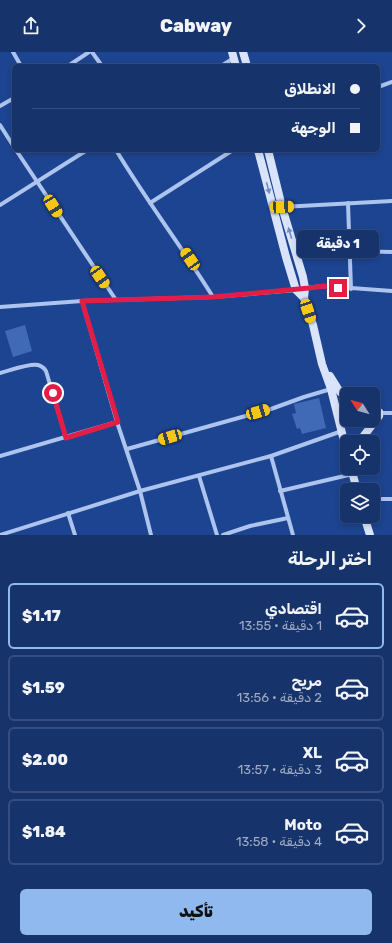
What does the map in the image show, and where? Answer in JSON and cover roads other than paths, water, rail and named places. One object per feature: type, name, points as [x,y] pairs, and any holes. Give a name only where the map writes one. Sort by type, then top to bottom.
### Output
[{"type":"street","points":[[13,52],[20,64]]},
{"type":"street","points":[[71,64],[89,52]]},
{"type":"street","points":[[92,52],[101,64]]},
{"type":"street","points":[[243,52],[246,64]]},
{"type":"street","points":[[225,64],[234,59]]},
{"type":"street","points":[[380,86],[392,83]]},
{"type":"street","points":[[0,106],[12,99]]},
{"type":"street","points":[[0,125],[12,144]]},
{"type":"street","points":[[17,152],[116,300]]},
{"type":"street","points":[[0,205],[84,152]]},
{"type":"street","points":[[117,152],[190,259],[213,297]]},
{"type":"street","points":[[150,202],[230,152]]},
{"type":"street","points":[[259,152],[286,257],[296,290],[304,298],[313,325],[322,364],[331,390],[343,435]]},
{"type":"street","points":[[268,152],[282,207],[306,288],[304,298]]},
{"type":"street","points":[[282,207],[392,201]]},
{"type":"street","points":[[348,203],[351,289]]},
{"type":"street","points":[[350,251],[392,252]]},
{"type":"street","points":[[0,307],[82,301],[213,297],[296,290],[324,286],[392,291]]},
{"type":"street","points":[[82,301],[140,491],[151,535]]},
{"type":"street","points":[[322,364],[340,392]]},
{"type":"street","points":[[0,373],[30,365],[42,367],[46,371],[66,438]]},
{"type":"street","points":[[127,449],[271,409],[304,397],[331,390]]},
{"type":"street","points":[[380,413],[392,413]]},
{"type":"street","points":[[0,456],[118,422]]},
{"type":"street","points":[[0,535],[140,491],[271,456],[344,427]]},
{"type":"street","points":[[271,456],[293,535]]},
{"type":"street","points":[[280,491],[340,474]]},
{"type":"street","points":[[199,476],[217,535]]},
{"type":"street","points":[[380,499],[392,498]]},
{"type":"street","points":[[68,513],[75,535]]},
{"type":"street","points":[[223,535],[250,526],[288,518]]},
{"type":"street","points":[[366,523],[370,535]]}]
